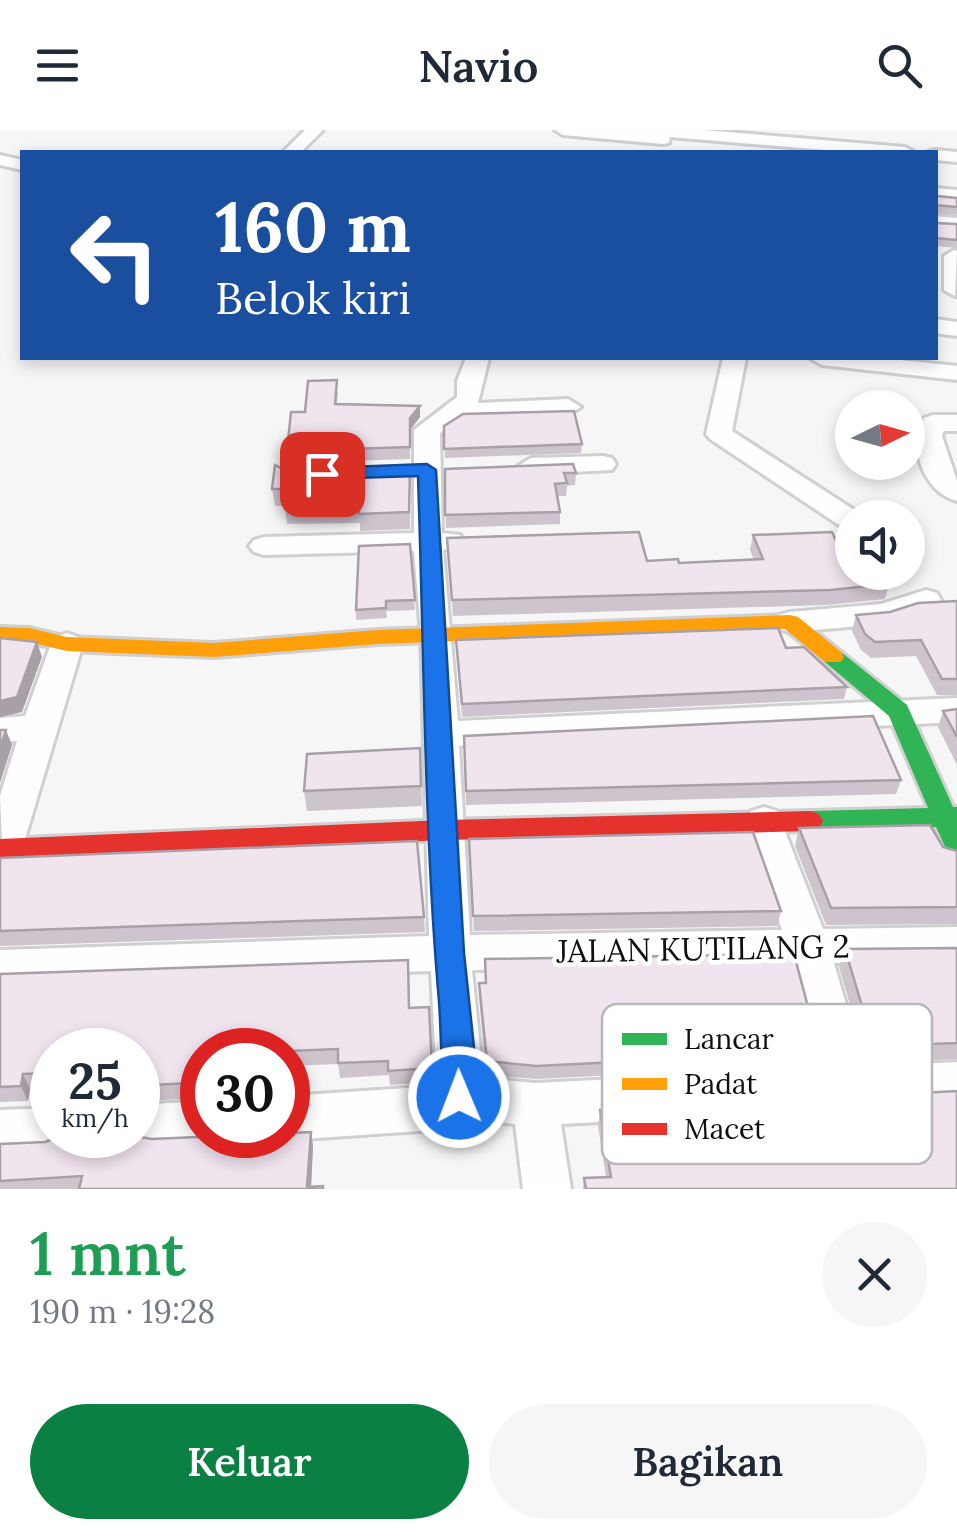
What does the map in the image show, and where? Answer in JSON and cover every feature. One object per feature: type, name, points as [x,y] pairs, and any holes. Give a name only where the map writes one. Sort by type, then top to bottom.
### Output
[{"type":"street","points":[[565,130],[873,150]]},
{"type":"street","points":[[644,130],[805,150]]},
{"type":"street","points":[[949,256],[949,290]]},
{"type":"street","points":[[310,1116],[449,1107],[459,1097],[437,634],[428,542],[437,470],[427,430],[460,409],[469,398],[468,381],[476,360]]},
{"type":"street","points":[[734,360],[719,434],[835,509]]},
{"type":"street","points":[[836,360],[957,374]]},
{"type":"street","points":[[926,373],[945,423],[928,436],[941,482],[957,493]]},
{"type":"street","points":[[412,406],[568,407]]},
{"type":"street","points":[[506,467],[604,464]]},
{"type":"street","points":[[392,471],[437,470]]},
{"type":"street","points":[[264,546],[487,540]]},
{"type":"street","points":[[0,634],[29,635],[67,644],[214,650],[437,634],[790,622],[884,614],[926,600]]},
{"type":"street","points":[[790,622],[898,711],[950,817],[957,846]]},
{"type":"street","points":[[67,644],[2,849],[444,830],[950,817]]},
{"type":"street","points":[[442,734],[957,710]]},
{"type":"street","points":[[0,730],[38,728]]},
{"type":"street","points":[[764,821],[810,948],[825,1004]]},
{"type":"street","name":"JALAN KUTILANG 2","points":[[0,968],[450,953],[957,944]]},
{"type":"street","points":[[932,1084],[957,1083]]},
{"type":"street","points":[[459,1097],[536,1104],[602,1100]]},
{"type":"street","points":[[536,1104],[547,1189]]},
{"type":"street","points":[[0,1132],[30,1131]]},
{"type":"building","points":[[938,196],[957,198],[957,207],[938,205]]},
{"type":"building","points":[[938,223],[957,224],[957,240],[938,238]]},
{"type":"building","points":[[337,380],[335,404],[420,406],[410,418],[410,447],[287,451],[291,412],[305,412],[308,381]]},
{"type":"building","points":[[574,411],[582,444],[444,449],[444,426],[463,414]]},
{"type":"building","points":[[573,464],[576,473],[564,473],[567,483],[555,484],[560,512],[445,515],[445,469]]},
{"type":"building","points":[[275,465],[285,470],[410,466],[409,512],[359,514],[359,506],[285,507],[286,489],[272,489]]},
{"type":"building","points":[[639,532],[647,561],[678,559],[679,563],[763,559],[753,535],[832,532],[835,589],[452,600],[447,538]]},
{"type":"building","points":[[410,544],[415,600],[386,601],[386,608],[356,610],[359,546]]},
{"type":"building","points":[[957,601],[957,679],[942,679],[921,640],[875,642],[865,634],[856,615],[890,612],[918,603]]},
{"type":"building","points":[[778,628],[786,648],[804,647],[847,687],[462,704],[456,640]]},
{"type":"building","points":[[0,638],[37,642],[17,697],[0,701]]},
{"type":"building","points":[[957,709],[957,737],[943,711]]},
{"type":"building","points":[[873,716],[901,780],[466,791],[464,736]]},
{"type":"building","points":[[420,748],[421,786],[304,791],[307,754]]},
{"type":"building","points":[[930,825],[943,847],[957,851],[957,907],[831,908],[799,828]]},
{"type":"building","points":[[753,832],[781,911],[473,916],[469,839]]},
{"type":"building","points":[[417,841],[424,917],[0,931],[0,858]]},
{"type":"building","points":[[957,948],[957,1043],[932,1044],[932,1004],[861,1004],[845,949]]},
{"type":"building","points":[[794,954],[807,1004],[602,1004],[602,1063],[536,1066],[487,1061],[479,983],[486,983],[485,959]]},
{"type":"building","points":[[408,960],[409,1008],[429,1007],[432,1068],[388,1071],[388,1061],[338,1063],[338,1049],[310,1050],[310,1028],[180,1028],[180,1083],[160,1085],[160,1028],[30,1028],[30,1074],[23,1074],[21,1086],[0,1087],[0,974]]},
{"type":"building","points":[[957,1091],[957,1189],[586,1189],[584,1178],[611,1177],[609,1164],[932,1164],[932,1092]]},
{"type":"building","points":[[180,1138],[180,1158],[309,1158],[307,1187],[323,1189],[79,1189],[82,1176],[0,1181],[0,1144],[30,1143],[30,1158],[160,1158],[160,1139]]},
{"type":"traffic: fast","points":[[833,657],[899,711],[957,846]]},
{"type":"traffic: fast","points":[[810,821],[957,817]]},
{"type":"traffic: slow","points":[[0,634],[29,635],[67,644],[214,650],[377,637],[790,622],[833,657]]},
{"type":"traffic: jam","points":[[0,849],[445,830],[810,821]]},
{"type":"route","points":[[322,474],[427,470],[450,953],[461,1076],[459,1097]]}]
